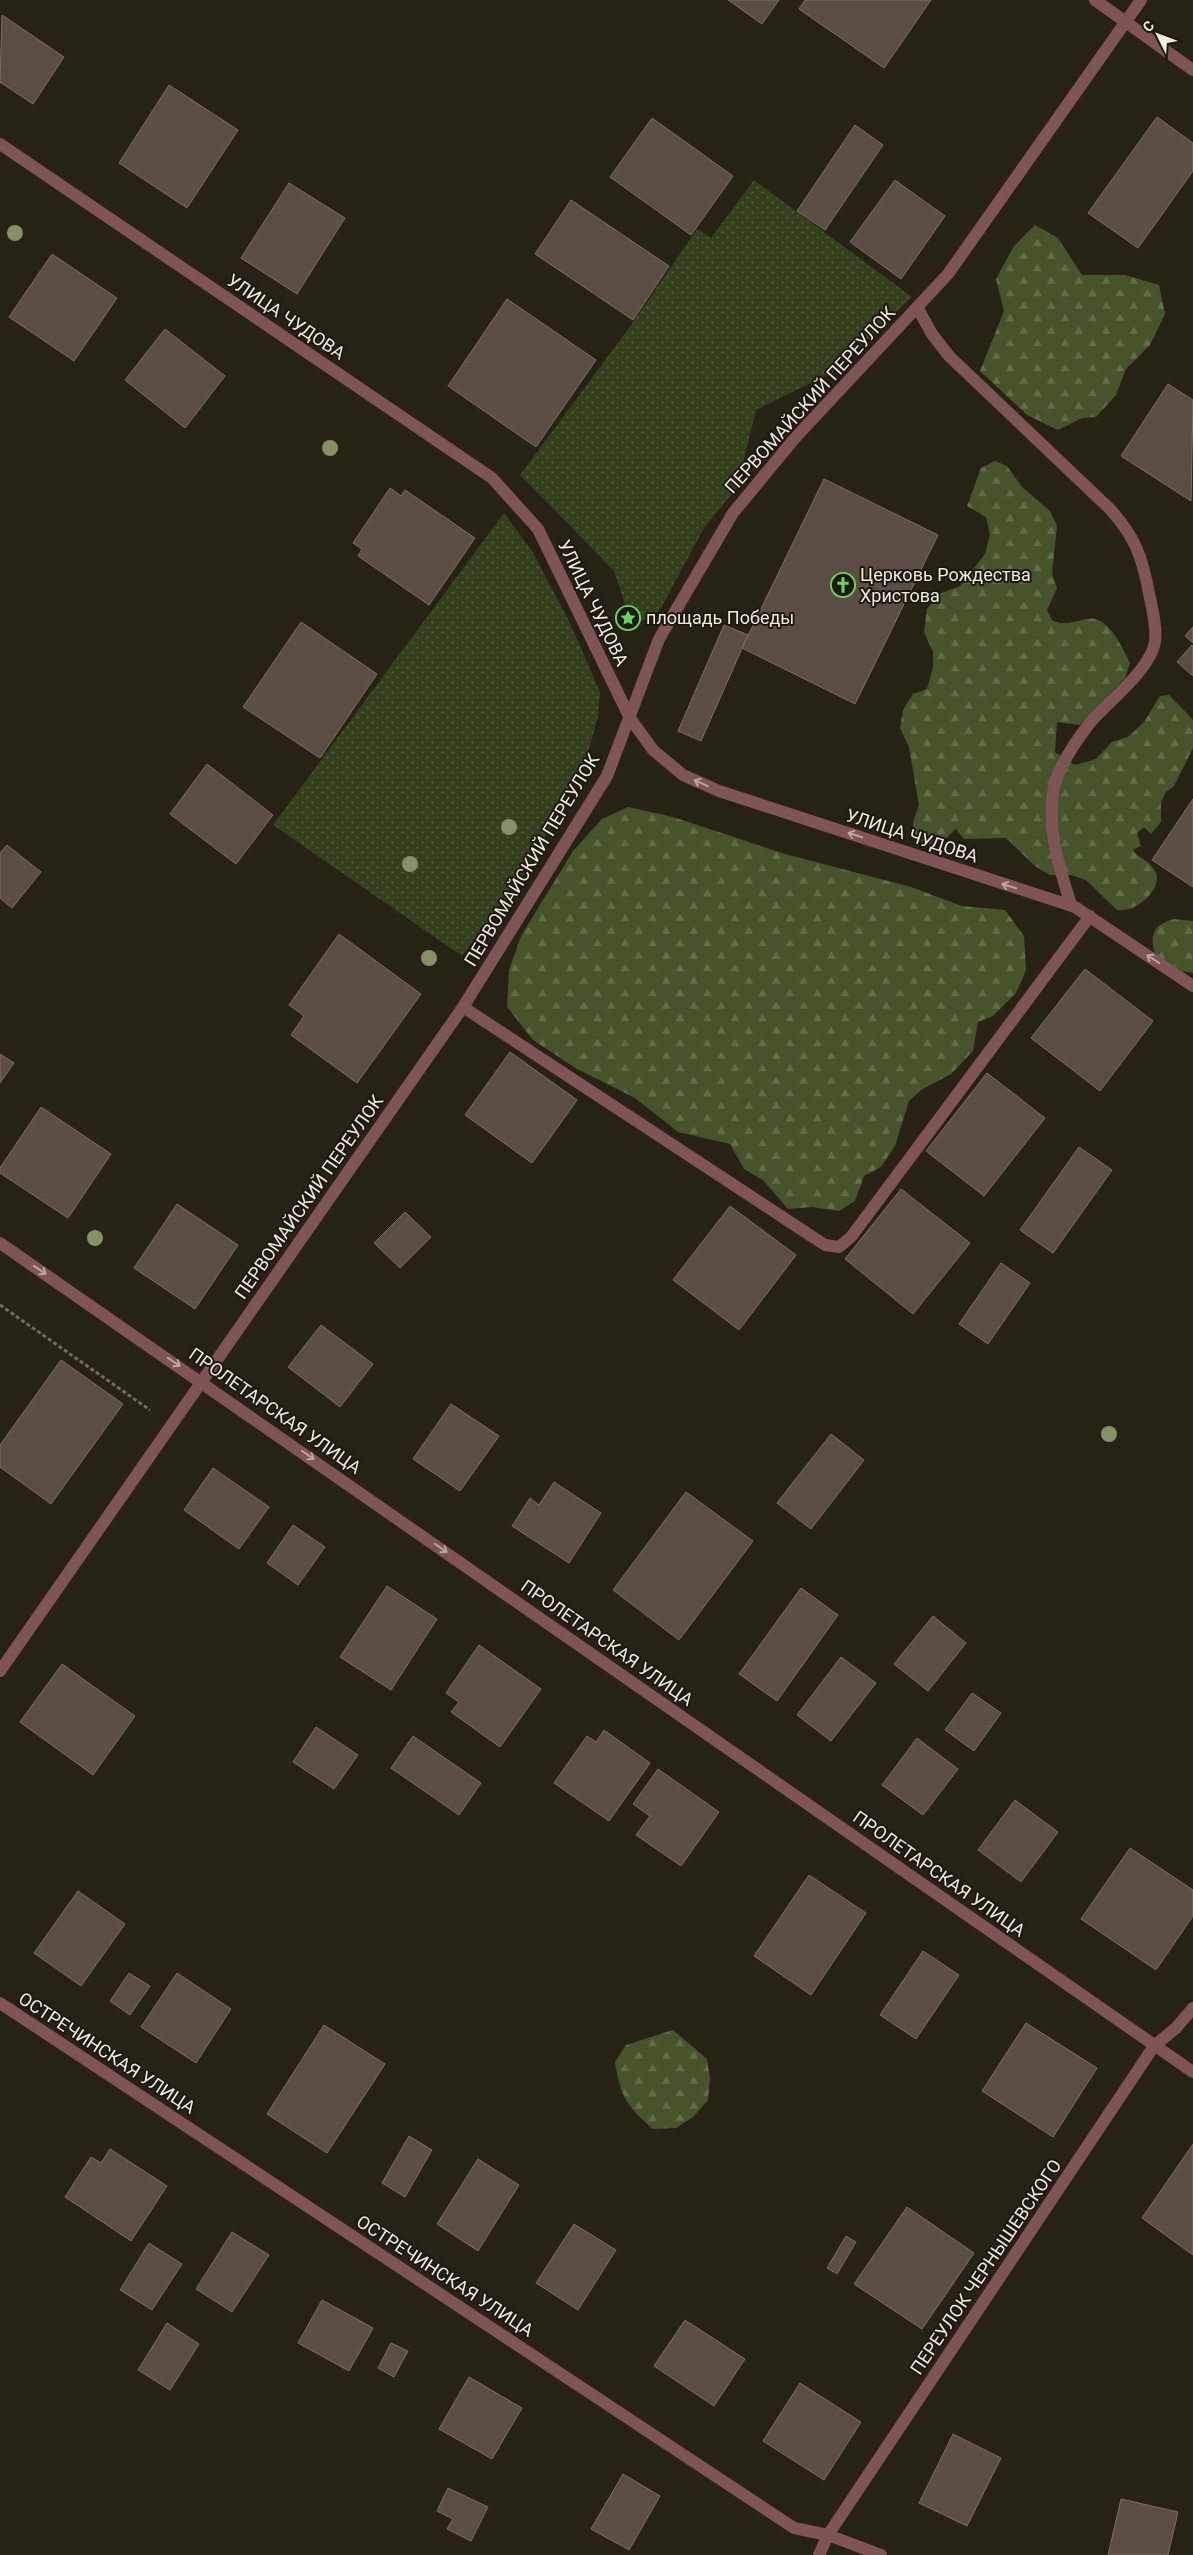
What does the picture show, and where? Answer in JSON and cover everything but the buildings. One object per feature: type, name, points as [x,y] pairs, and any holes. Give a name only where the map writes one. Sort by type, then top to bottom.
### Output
[{"type":"street","points":[[1095,0],[1193,70]]},
{"type":"street","name":"ПЕРВОМАЙСКИЙ ПЕРЕУЛОК","points":[[0,1671],[463,1007],[607,776],[659,639],[733,513],[795,438],[948,274],[1141,0]]},
{"type":"street","name":"УЛИЦА ЧУДОВА","points":[[0,144],[492,478],[538,529],[630,718],[653,750],[683,775],[719,791],[1071,905],[1193,986]]},
{"type":"street","points":[[917,307],[932,334],[949,356],[1110,509],[1128,530],[1139,549],[1145,572],[1153,610],[1155,642],[1137,674],[1089,724],[1066,760],[1054,785],[1050,818],[1055,854],[1071,905]]},
{"type":"street","points":[[463,1007],[825,1245],[839,1247],[851,1237],[1090,916]]},
{"type":"street","name":"ПРОЛЕТАРСКАЯ УЛИЦА","points":[[0,1243],[1193,2072]]},
{"type":"street","name":"ОСТРЕЧИНСКАЯ УЛИЦА","points":[[0,2003],[794,2528],[828,2536],[882,2555]]},
{"type":"street","name":"ПЕРЕУЛОК ЧЕРНЫШЕВСКОГО","points":[[819,2555],[828,2536],[1154,2046],[1176,2028],[1193,2008]]},
{"type":"path","points":[[0,1306],[172,1425]]},
{"type":"green space","points":[[754,180],[912,297],[835,371],[756,410],[737,488],[704,528],[660,610],[650,618],[640,621],[626,607],[614,571],[520,475],[634,321],[697,229],[711,238]]},
{"type":"green space","points":[[1035,225],[1058,238],[1082,275],[1125,275],[1159,285],[1165,314],[1150,345],[1126,369],[1116,395],[1096,417],[1082,418],[1058,430],[1027,415],[980,371],[1004,311],[996,279],[1014,246]]},
{"type":"green space","points":[[995,461],[1007,466],[1022,487],[1050,511],[1057,526],[1052,574],[1057,588],[1047,610],[1052,620],[1065,623],[1094,619],[1101,622],[1113,633],[1130,663],[1125,678],[1080,725],[1057,722],[1055,752],[1075,765],[1096,759],[1112,742],[1128,737],[1144,722],[1160,696],[1169,695],[1193,720],[1193,748],[1174,786],[1166,792],[1161,802],[1161,822],[1151,834],[1144,827],[1137,833],[1141,846],[1133,850],[1153,868],[1157,880],[1155,887],[1147,898],[1129,909],[1117,910],[1086,880],[1071,875],[1050,875],[1035,866],[1006,838],[964,839],[956,829],[945,839],[926,845],[913,835],[913,822],[919,805],[909,747],[900,728],[903,710],[913,694],[927,689],[933,667],[933,652],[924,632],[927,609],[939,594],[960,586],[985,554],[990,534],[986,517],[967,506],[981,468]]},
{"type":"green space","points":[[504,513],[532,551],[569,621],[600,692],[598,717],[588,752],[554,822],[521,878],[462,956],[273,825]]},
{"type":"green space","points":[[628,807],[673,817],[785,854],[911,887],[962,906],[1005,910],[1024,936],[1026,970],[1016,993],[993,1016],[978,1022],[973,1051],[951,1074],[921,1090],[909,1101],[895,1146],[881,1167],[864,1176],[855,1201],[839,1211],[812,1207],[788,1209],[763,1180],[744,1169],[730,1144],[678,1132],[635,1098],[577,1069],[533,1040],[507,1007],[509,970],[521,936],[573,851],[602,819]]},
{"type":"green space","points":[[1174,919],[1193,921],[1193,973],[1182,971],[1155,954],[1153,936],[1155,931],[1162,924]]},
{"type":"green space","points":[[673,2030],[707,2059],[710,2078],[708,2100],[693,2117],[676,2128],[653,2129],[626,2100],[615,2062],[626,2045]]},
{"type":"place","name":"Церковь Рождества Христова","points":[[843,585]]},
{"type":"place","name":"площадь Победы","points":[[628,618]]}]
